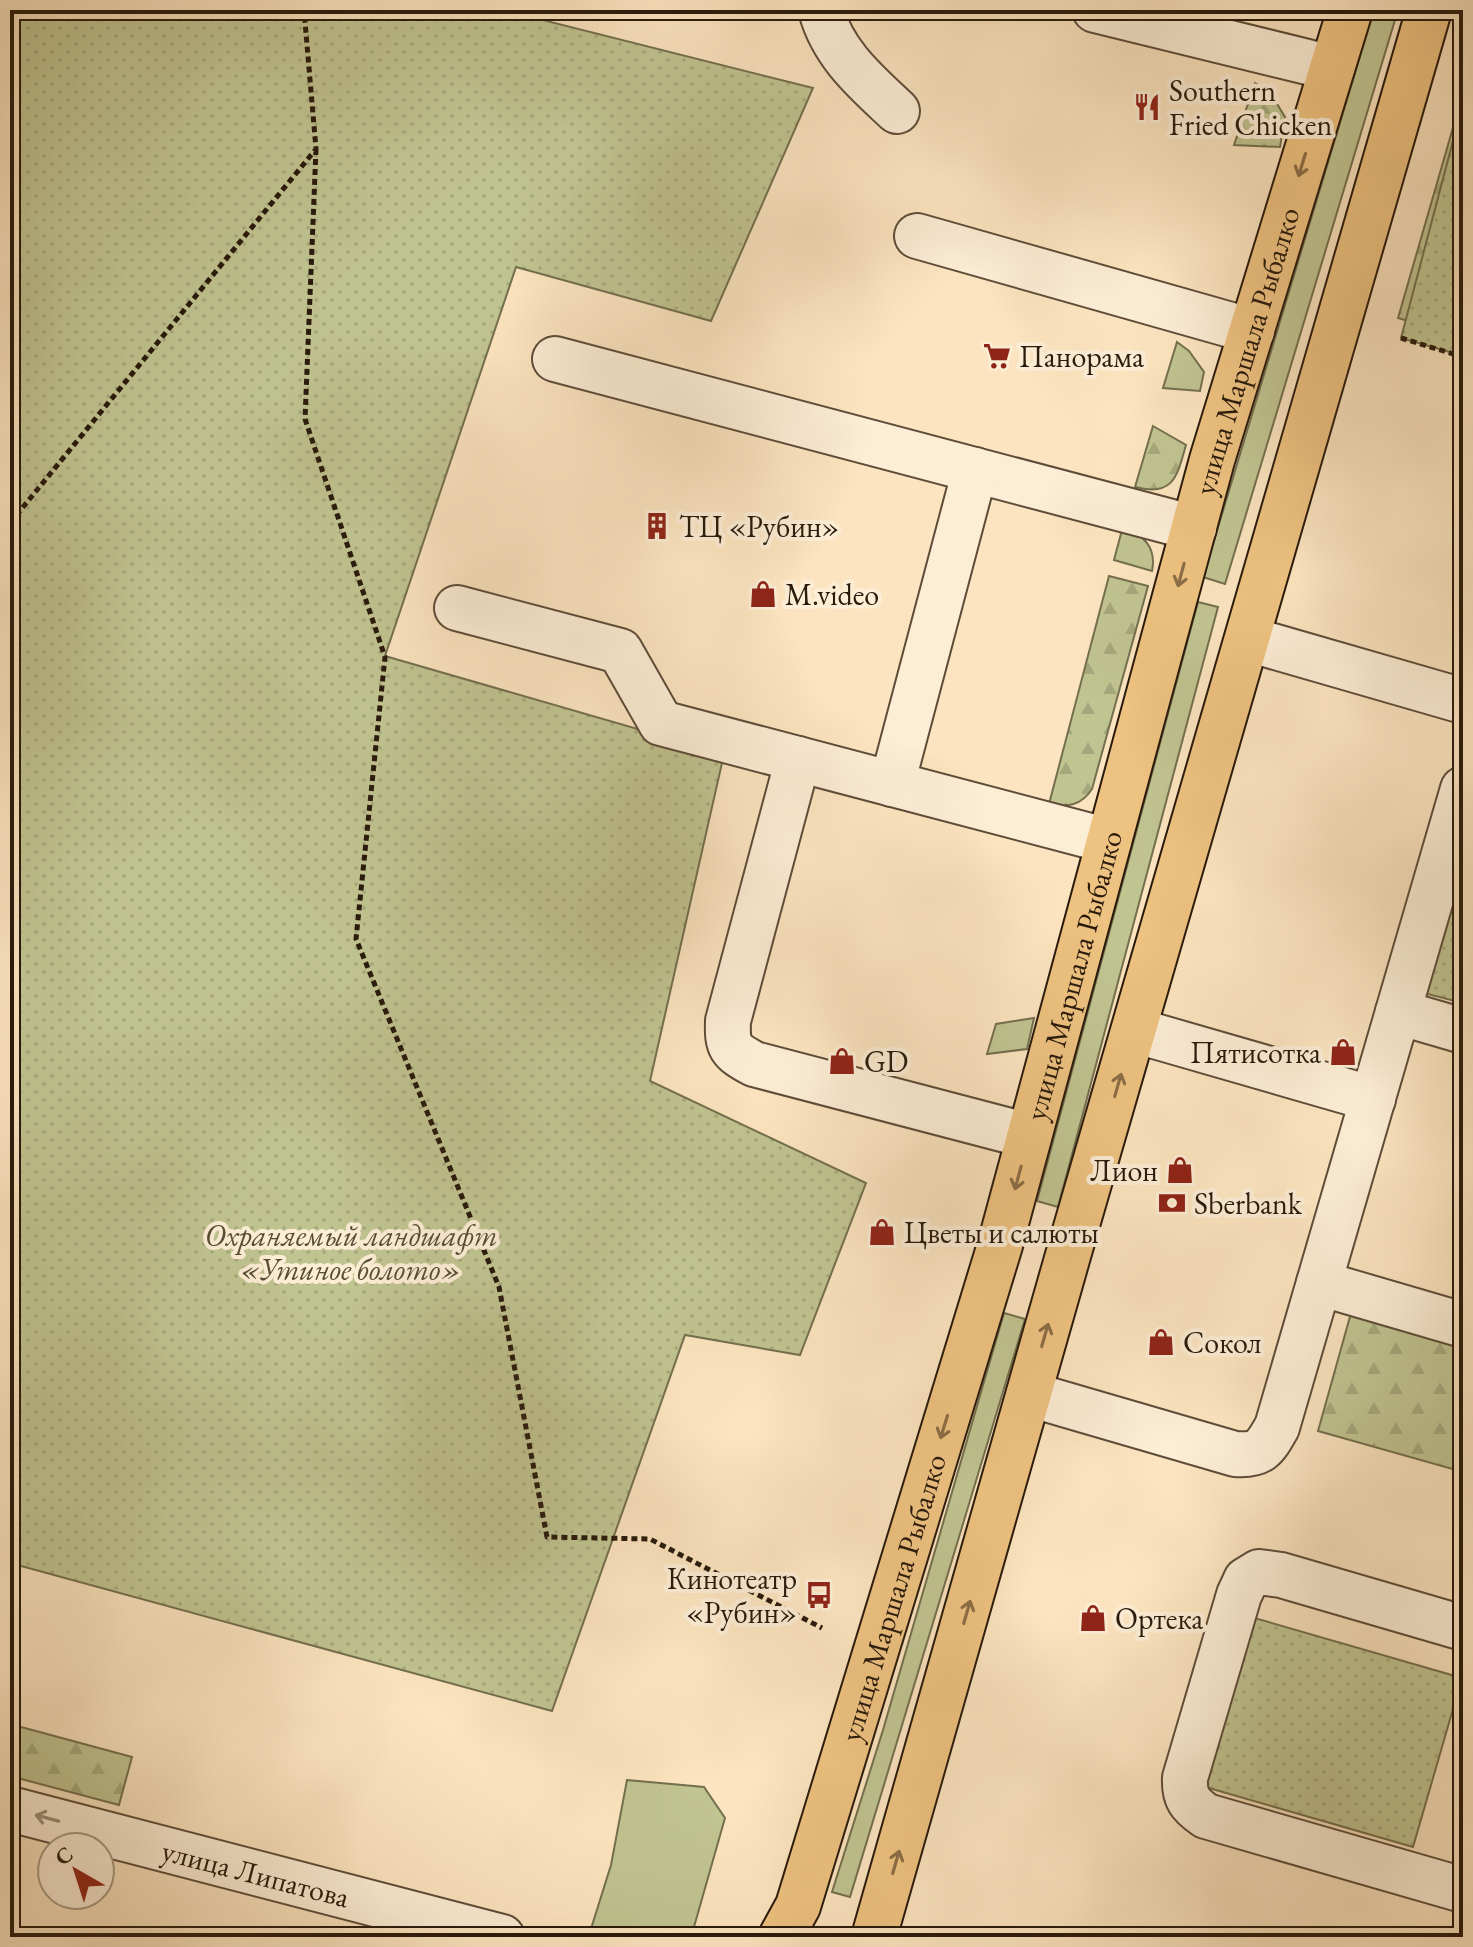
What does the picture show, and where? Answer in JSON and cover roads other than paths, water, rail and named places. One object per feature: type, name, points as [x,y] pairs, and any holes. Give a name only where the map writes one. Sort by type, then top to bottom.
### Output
[{"type":"main road","name":"улица Маршала Рыбалко","points":[[781,1937],[798,1906],[1000,1245],[1194,528],[1350,10]]},
{"type":"main road","points":[[874,1937],[1429,10]]},
{"type":"main road","points":[[1000,1245],[998,1262],[1001,1278],[1011,1290],[1024,1295],[1040,1291],[1050,1284],[1067,1259]]},
{"type":"street","points":[[821,10],[837,49],[897,111]]},
{"type":"street","points":[[1095,10],[1332,68]]},
{"type":"street","points":[[917,236],[1252,331]]},
{"type":"street","points":[[555,359],[1194,528]]},
{"type":"street","points":[[892,784],[975,470]]},
{"type":"street","points":[[457,608],[620,651],[661,723],[1109,841]]},
{"type":"street","points":[[1248,639],[1463,701]]},
{"type":"street","points":[[798,759],[728,1021],[727,1041],[736,1054],[754,1064],[1029,1136]]},
{"type":"street","points":[[1029,1394],[1235,1454],[1252,1455],[1266,1447],[1277,1427],[1463,789]]},
{"type":"street","points":[[1398,1012],[1463,1031]]},
{"type":"street","points":[[1134,1030],[1373,1099]]},
{"type":"street","points":[[1319,1283],[1463,1325]]},
{"type":"street","points":[[1463,1628],[1281,1575],[1259,1572],[1246,1580],[1239,1595],[1185,1778],[1184,1794],[1192,1807],[1206,1816],[1463,1890]]},
{"type":"street","name":"улица Липатова","points":[[10,1809],[502,1937]]},
{"type":"place","name":"Southern Fried Chicken","points":[[1147,107]]},
{"type":"place","name":"Панорама","points":[[997,356]]},
{"type":"place","name":"ТЦ «Рубин»","points":[[657,526]]},
{"type":"place","name":"M.video","points":[[763,594]]},
{"type":"place","name":"Пятисотка","points":[[1343,1052]]},
{"type":"place","name":"GD","points":[[842,1061]]},
{"type":"place","name":"Лион","points":[[1180,1170]]},
{"type":"place","name":"Sberbank","points":[[1172,1203]]},
{"type":"place","name":"Цветы и салюты","points":[[882,1232]]},
{"type":"place","name":"Сокол","points":[[1161,1342]]},
{"type":"place","name":"Кинотеатр «Рубин»","points":[[819,1595]]},
{"type":"place","name":"Ортека","points":[[1093,1618]]},
{"type":"park label","name":"Охраняемый ландшафт «Утиное болото»","points":[[351,1252]]}]
